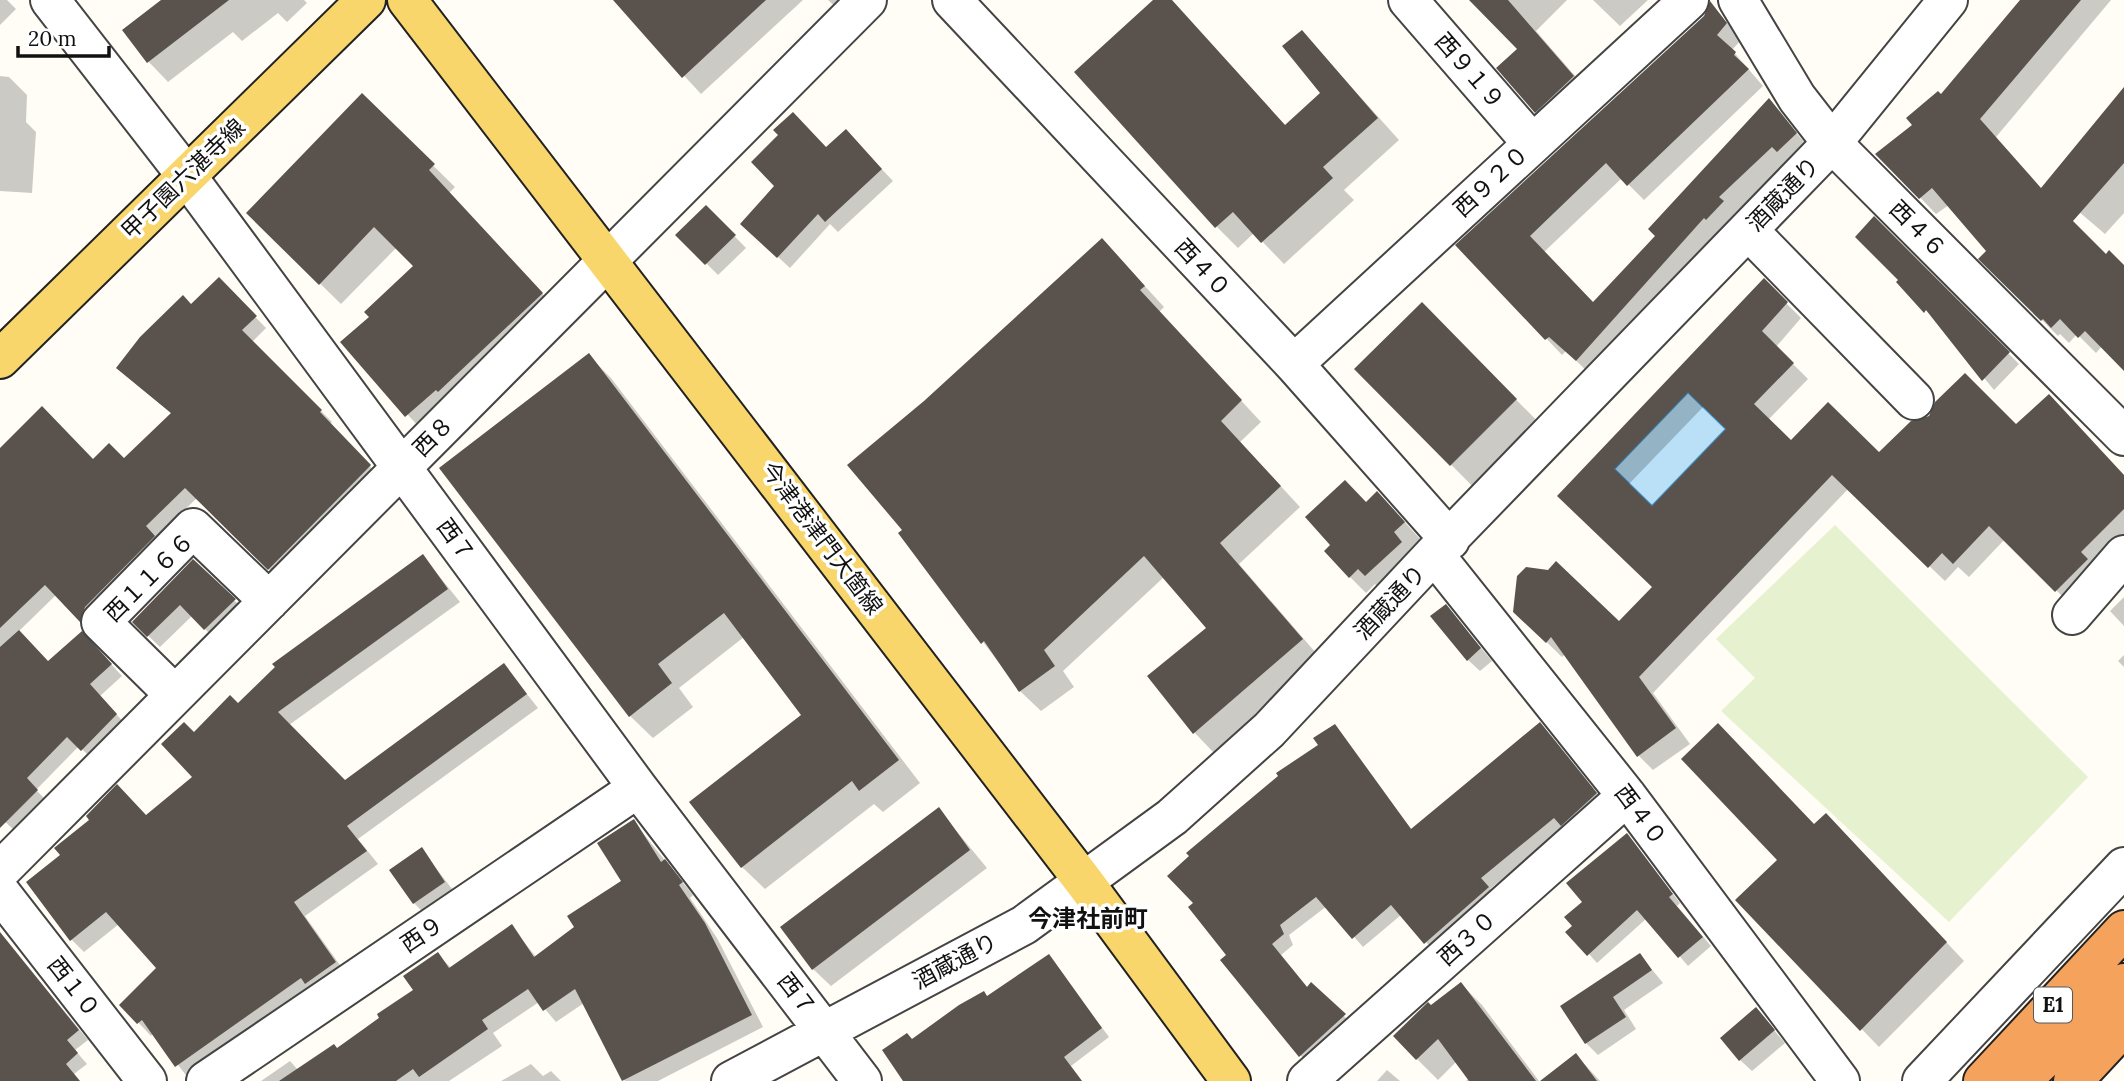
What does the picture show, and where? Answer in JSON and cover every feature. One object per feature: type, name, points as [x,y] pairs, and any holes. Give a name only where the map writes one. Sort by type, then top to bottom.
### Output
[{"type":"highway","name":"E1","points":[[1983,1081],[2124,930]]},
{"type":"highway","name":"E1","points":[[2021,1081],[2124,983]]},
{"type":"highway","points":[[2059,1081],[2124,1013]]},
{"type":"highway","points":[[2073,1081],[2124,1026]]},
{"type":"main road","name":"甲子園六湛寺線","points":[[0,359],[366,0]]},
{"type":"main road","name":"今津港津門大箇線","points":[[407,0],[609,259],[1084,883],[1231,1081]]},
{"type":"street","name":"西７","points":[[50,0],[186,175],[638,788],[862,1081]]},
{"type":"street","name":"西８","points":[[0,872],[867,0]]},
{"type":"street","name":"西４０","points":[[952,0],[1294,364],[1442,547],[1840,1081]]},
{"type":"street","name":"西９１９","points":[[1408,0],[1532,143]]},
{"type":"street","name":"西９２０","points":[[1294,364],[1689,0]]},
{"type":"street","name":"西４６","points":[[1738,0],[1797,98],[1832,143],[2124,436]]},
{"type":"street","name":"酒蔵通り","points":[[731,1081],[1024,925],[1172,817],[1269,730],[1832,143],[1948,0]]},
{"type":"street","points":[[1748,230],[1914,400]]},
{"type":"street","name":"西１１６６","points":[[175,695],[101,622],[193,528],[269,601]]},
{"type":"street","points":[[2071,615],[2124,555]]},
{"type":"street","name":"西９","points":[[206,1081],[638,788]]},
{"type":"street","name":"西３０","points":[[1307,1081],[1628,796]]},
{"type":"street","points":[[1922,1081],[2124,867]]},
{"type":"street","name":"西１０","points":[[0,892],[147,1081]]},
{"type":"green space","points":[[1835,525],[2088,777],[1949,922],[1721,711],[1755,678],[1716,639]]},
{"type":"water","points":[[1688,392],[1726,429],[1652,506],[1614,469]]},
{"type":"building","points":[[161,0],[229,0],[147,63],[122,30]]},
{"type":"building","points":[[613,0],[766,0],[682,78]]},
{"type":"building","points":[[1153,0],[1172,0],[1285,125],[1320,93],[1282,46],[1302,30],[1378,118],[1323,167],[1333,178],[1261,243],[1233,212],[1215,228],[1074,72]]},
{"type":"building","points":[[1469,0],[1508,0],[1574,76],[1535,113],[1496,68],[1517,49]]},
{"type":"building","points":[[2020,0],[2081,0],[1980,119],[2041,188],[2124,87],[2124,163],[2073,221],[2106,254],[2109,250],[2124,265],[2124,371],[2085,331],[2078,338],[2060,319],[2051,328],[2043,319],[2041,321],[1978,259],[1986,251],[1932,188],[1919,199],[1875,154],[1912,125],[1906,118],[1938,91],[1941,94]]},
{"type":"building","points":[[1710,1],[1727,23],[1717,35],[1736,52],[1734,55],[1749,69],[1627,186],[1606,163],[1530,236],[1593,302],[1655,236],[1648,229],[1769,98],[1797,133],[1777,152],[1772,147],[1719,197],[1724,201],[1706,220],[1704,218],[1576,361],[1549,337],[1545,340],[1455,245],[1704,16]]},
{"type":"building","points":[[362,93],[435,164],[429,170],[543,293],[438,392],[436,390],[405,417],[340,342],[369,317],[364,312],[413,266],[374,227],[319,285],[246,213]]},
{"type":"building","points":[[793,112],[826,147],[846,129],[882,169],[825,222],[818,214],[777,258],[740,224],[774,186],[751,162],[778,135],[773,130]]},
{"type":"building","points":[[706,205],[736,235],[705,265],[675,235]]},
{"type":"building","points":[[1874,216],[2010,352],[1982,381],[1926,310],[1924,313],[1896,282],[1898,280],[1855,237]]},
{"type":"building","points":[[1102,238],[1145,286],[1140,290],[1242,400],[1221,421],[1281,486],[1220,543],[1303,639],[1193,734],[1147,676],[1206,628],[1144,556],[1044,650],[1055,666],[1019,692],[984,641],[981,644],[898,533],[902,530],[847,465],[924,401]]},
{"type":"building","points":[[219,277],[257,316],[242,330],[322,410],[320,412],[371,465],[268,570],[185,488],[146,526],[155,536],[85,607],[80,622],[45,585],[0,628],[0,448],[42,406],[93,459],[109,443],[124,458],[171,413],[116,368],[140,337],[183,295],[191,304]]},
{"type":"building","points":[[1764,278],[1788,302],[1762,331],[1794,363],[1754,404],[1791,440],[1828,402],[1879,452],[1911,421],[1929,416],[1935,402],[1965,373],[2016,424],[2049,394],[2124,475],[2124,509],[2081,552],[2088,559],[2055,592],[1989,526],[1953,564],[1942,553],[1928,568],[1832,475],[1639,677],[1676,728],[1637,757],[1551,637],[1546,643],[1513,612],[1517,576],[1526,567],[1548,570],[1556,561],[1619,621],[1652,587],[1557,496]],"holes":[[[1688,392],[1726,429],[1652,506],[1614,469]]]},
{"type":"building","points":[[1422,302],[1517,399],[1450,466],[1354,369]]},
{"type":"building","points":[[589,353],[899,760],[859,791],[852,781],[741,868],[689,802],[801,715],[724,613],[658,664],[672,683],[629,717],[439,468]]},
{"type":"building","points":[[1345,480],[1366,502],[1377,491],[1405,522],[1394,532],[1402,542],[1365,576],[1358,569],[1349,578],[1324,551],[1330,545],[1305,517]]},
{"type":"building","points":[[423,554],[448,589],[278,712],[345,780],[504,663],[527,694],[347,826],[367,851],[294,902],[336,962],[305,984],[301,978],[175,1067],[142,1020],[137,1024],[119,1005],[156,968],[106,912],[70,941],[26,882],[60,855],[54,848],[89,820],[86,816],[117,784],[146,815],[192,777],[161,744],[184,722],[194,732],[230,695],[238,703],[275,667],[272,664]]},
{"type":"building","points":[[193,559],[236,599],[204,630],[180,605],[147,637],[132,622]]},
{"type":"building","points":[[1446,604],[1481,648],[1467,661],[1430,616]]},
{"type":"building","points":[[19,630],[48,661],[82,631],[112,664],[90,684],[117,714],[81,751],[67,737],[27,778],[38,790],[0,828],[0,647]]},
{"type":"building","points":[[1540,722],[1597,793],[1561,826],[1554,818],[1481,878],[1489,887],[1424,944],[1391,905],[1352,939],[1316,897],[1280,925],[1284,934],[1272,944],[1307,987],[1311,982],[1346,1014],[1299,1057],[1220,960],[1226,955],[1188,907],[1193,903],[1167,876],[1189,856],[1186,853],[1278,776],[1276,773],[1318,745],[1313,738],[1335,724],[1411,829]]},
{"type":"building","points":[[1718,723],[1814,824],[1826,813],[1947,942],[1860,1031],[1735,900],[1777,860],[1681,759]]},
{"type":"building","points":[[939,807],[970,850],[812,970],[780,927]]},
{"type":"building","points":[[634,819],[661,862],[665,859],[683,882],[679,885],[705,923],[752,1015],[622,1081],[575,989],[543,1011],[528,989],[482,1020],[488,1029],[419,1077],[413,1069],[396,1081],[279,1081],[334,1044],[337,1048],[379,1018],[377,1014],[413,990],[403,976],[438,952],[449,968],[512,924],[534,957],[574,927],[567,916],[621,881],[597,843]]},
{"type":"building","points":[[1627,833],[1673,894],[1669,897],[1703,937],[1678,958],[1637,910],[1587,956],[1565,932],[1572,926],[1564,917],[1582,902],[1566,883]]},
{"type":"building","points":[[422,847],[445,882],[413,904],[389,870]]},
{"type":"building","points":[[0,932],[79,1030],[67,1040],[78,1053],[66,1064],[80,1081],[0,1081]]},
{"type":"building","points":[[1640,953],[1652,970],[1613,997],[1626,1017],[1585,1044],[1560,1006]]},
{"type":"building","points":[[1049,954],[1102,1028],[1064,1057],[1082,1081],[903,1081],[882,1050],[907,1033],[912,1039],[959,1005],[984,991],[987,996]]},
{"type":"building","points":[[1461,982],[1536,1081],[1469,1081],[1438,1039],[1416,1060],[1393,1036],[1428,1002],[1431,1005]]},
{"type":"building","points":[[1756,1007],[1775,1030],[1739,1061],[1720,1038]]},
{"type":"building","points":[[1576,1053],[1597,1081],[1540,1081]]},
{"type":"district","name":"今津社前町","points":[[1088,919]]}]
